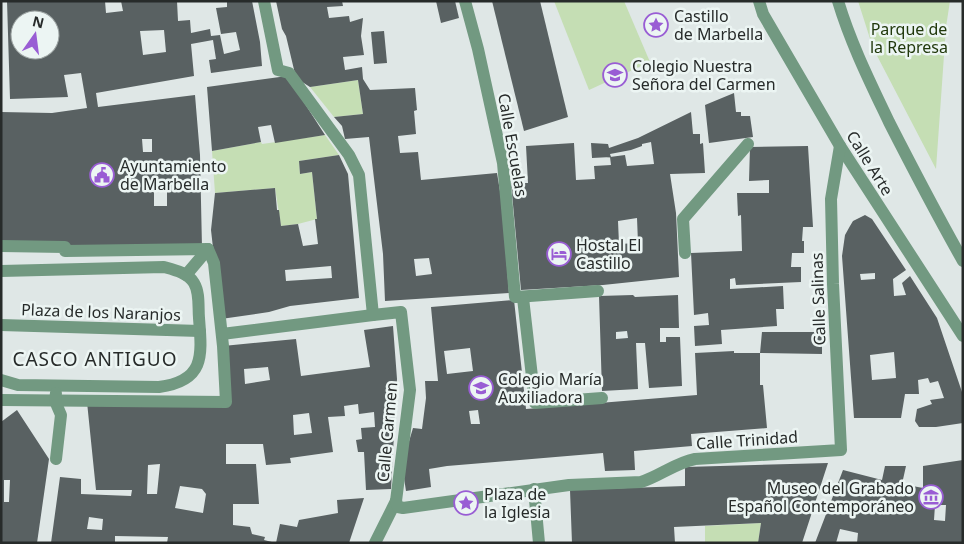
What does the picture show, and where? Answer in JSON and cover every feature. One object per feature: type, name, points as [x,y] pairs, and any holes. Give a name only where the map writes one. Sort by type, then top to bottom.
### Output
[{"type":"street","points":[[264,1],[278,70],[289,73],[349,155],[359,175],[373,314]]},
{"type":"street","name":"Calle Escuelas","points":[[465,1],[478,49],[503,163],[519,297],[535,403],[602,398]]},
{"type":"street","name":"Calle Arte","points":[[759,1],[763,14],[840,146],[963,336]]},
{"type":"street","points":[[838,1],[859,61],[921,186],[963,261]]},
{"type":"street","points":[[685,253],[683,219],[748,144]]},
{"type":"street","name":"Calle Salinas","points":[[840,146],[831,199],[841,450]]},
{"type":"street","points":[[1,246],[65,247],[65,251],[208,249]]},
{"type":"street","points":[[1,271],[164,267],[186,275],[208,249]]},
{"type":"street","points":[[1,400],[226,402],[222,334],[214,263],[208,249]]},
{"type":"street","name":"Plaza de los Naranjos","points":[[1,380],[18,385],[159,388],[174,385],[187,378],[200,359],[200,334],[197,292],[194,282],[186,275]]},
{"type":"street","points":[[519,297],[598,291]]},
{"type":"street","name":"Calle Carmen","points":[[373,314],[401,312],[410,390],[397,496]]},
{"type":"street","name":"Plaza de los Naranjos","points":[[1,325],[222,334],[373,314]]},
{"type":"street","points":[[56,385],[55,401],[61,415],[56,459]]},
{"type":"street","name":"Calle Trinidad","points":[[534,489],[569,485],[641,482],[682,461],[694,458],[841,450]]},
{"type":"street","points":[[397,496],[398,507],[403,508],[534,489],[539,543]]},
{"type":"street","points":[[375,543],[397,496]]},
{"type":"green space","points":[[554,1],[624,1],[650,62],[589,90]]},
{"type":"green space","name":"Parque de la Represa","points":[[858,1],[950,1],[946,27],[936,169],[873,48]]},
{"type":"green space","points":[[358,80],[363,114],[334,117],[310,87]]},
{"type":"green space","points":[[325,135],[339,155],[299,161],[300,174],[312,172],[317,219],[281,226],[275,188],[215,193],[212,151],[261,142],[262,144]]},
{"type":"green space","points":[[761,523],[758,543],[705,543],[705,526]]},
{"type":"building","points":[[7,1],[105,1],[106,13],[123,11],[121,1],[177,1],[178,21],[190,20],[191,33],[210,29],[211,36],[220,35],[224,54],[240,50],[236,32],[221,34],[216,8],[227,7],[227,1],[252,1],[260,42],[262,66],[211,73],[209,60],[216,59],[213,40],[191,44],[194,76],[96,93],[98,107],[195,95],[200,155],[202,248],[1,246],[1,112],[52,113],[87,108],[81,73],[64,75],[68,97],[10,99]],"holes":[[[164,30],[166,52],[143,55],[140,31]],[[142,139],[152,139],[152,152],[143,152]],[[154,183],[167,183],[167,206],[154,206]]]},
{"type":"building","points":[[276,1],[342,1],[343,6],[327,7],[329,18],[349,16],[350,22],[363,18],[361,36],[364,55],[343,57],[345,70],[362,67],[363,79],[370,90],[415,88],[417,110],[414,111],[416,134],[398,136],[400,153],[418,152],[421,180],[497,173],[502,203],[509,293],[385,301],[383,254],[369,137],[345,139],[342,126],[334,117],[363,114],[358,80],[310,87],[296,78],[286,36],[282,29]],"holes":[[[429,258],[432,274],[416,276],[414,259]]]},
{"type":"building","points":[[436,1],[455,1],[459,18],[441,23]]},
{"type":"building","points":[[492,1],[540,1],[568,117],[524,131]]},
{"type":"building","points":[[384,31],[387,63],[374,64],[371,32]]},
{"type":"building","points":[[287,76],[325,135],[275,143],[271,125],[258,127],[261,142],[212,151],[207,87]]},
{"type":"building","points":[[734,93],[736,112],[741,112],[741,116],[750,116],[753,137],[709,143],[705,105]]},
{"type":"building","points":[[691,112],[693,134],[700,134],[700,144],[703,143],[705,173],[670,174],[676,213],[679,277],[603,285],[521,290],[511,183],[528,183],[526,146],[574,143],[576,180],[595,179],[594,166],[611,165],[610,157],[592,158],[591,143],[608,144],[609,148],[638,138]],"holes":[[[651,142],[654,164],[627,166],[625,155],[611,157],[610,154],[631,150]],[[637,218],[638,243],[619,244],[618,221]]]},
{"type":"building","points":[[808,146],[813,227],[803,227],[802,241],[804,241],[804,253],[792,253],[791,267],[801,267],[801,282],[736,285],[735,278],[730,279],[730,289],[783,286],[784,309],[776,309],[777,326],[721,330],[722,344],[695,346],[694,326],[709,325],[708,313],[694,315],[691,253],[742,251],[741,215],[738,216],[737,193],[769,193],[769,180],[749,181],[750,147]]},
{"type":"building","points":[[339,155],[348,174],[359,298],[290,306],[269,312],[221,319],[211,230],[215,193],[275,188],[281,226],[298,224],[303,246],[318,244],[312,172],[300,174],[299,161]],"holes":[[[331,266],[332,278],[286,281],[285,270]]]},
{"type":"building","points":[[865,215],[872,219],[906,270],[893,279],[894,296],[906,295],[902,283],[910,276],[937,318],[963,395],[963,423],[936,427],[919,427],[915,421],[917,409],[932,404],[930,400],[944,398],[938,381],[930,383],[928,378],[918,380],[919,394],[905,394],[901,418],[854,418],[842,256],[845,235],[853,221]],"holes":[[[875,273],[875,279],[861,280],[860,274]],[[894,352],[896,378],[872,380],[870,355]]]},
{"type":"building","points":[[678,295],[679,328],[660,328],[660,342],[666,342],[666,337],[680,337],[682,386],[649,388],[645,343],[636,343],[638,389],[602,391],[599,296]],"holes":[[[627,331],[628,338],[616,339],[616,332]]]},
{"type":"building","name":"Colegio María Auxiliadora","points":[[514,300],[526,409],[697,395],[695,353],[734,351],[734,353],[760,353],[760,385],[763,385],[767,428],[691,434],[692,446],[634,451],[635,470],[605,471],[603,453],[447,466],[429,469],[431,487],[406,491],[402,465],[413,428],[422,429],[426,398],[425,381],[438,381],[431,307]],"holes":[[[470,348],[473,371],[447,374],[444,351]],[[478,410],[480,424],[471,424],[469,411]]]},
{"type":"building","points":[[393,326],[397,379],[391,489],[366,490],[364,452],[358,452],[356,440],[362,439],[361,428],[375,427],[374,412],[359,414],[358,404],[344,406],[345,416],[328,417],[333,452],[290,458],[291,463],[266,465],[263,444],[226,444],[226,464],[256,464],[259,504],[233,504],[233,525],[250,527],[252,534],[265,537],[264,540],[276,543],[167,543],[168,537],[115,536],[115,543],[51,543],[60,477],[81,479],[81,494],[131,496],[132,490],[96,490],[87,402],[226,402],[223,346],[296,339],[301,376],[370,367],[364,330]],"holes":[[[268,367],[270,380],[245,384],[244,369]],[[309,413],[312,433],[294,435],[293,415]],[[160,464],[157,494],[147,494],[148,465]],[[180,486],[202,489],[206,494],[203,513],[175,508]],[[89,517],[103,519],[102,530],[87,529]]]},
{"type":"building","points":[[762,332],[822,332],[822,354],[760,353]]},
{"type":"building","points":[[17,410],[49,459],[37,543],[1,543],[1,422]],"holes":[[[4,480],[10,480],[9,502],[4,502]]]},
{"type":"building","points":[[963,460],[963,543],[857,543],[858,533],[840,529],[836,543],[815,543],[843,470],[882,480],[885,466],[906,466],[902,484],[923,488],[923,466]],"holes":[[[935,505],[946,505],[945,521],[934,520]]]},
{"type":"building","points":[[828,463],[802,543],[758,543],[761,523],[674,527],[675,543],[572,543],[570,490],[685,486],[685,467]]},
{"type":"building","points":[[364,498],[349,543],[276,543],[280,524],[297,527],[299,520],[338,513],[337,500]]},
{"type":"place","name":"Castillo de Marbella","points":[[656,25]]},
{"type":"place","name":"Colegio Nuestra Señora del Carmen","points":[[615,75]]},
{"type":"place","name":"Ayuntamiento de Marbella","points":[[102,175]]},
{"type":"place","name":"Hostal El Castillo","points":[[559,254]]},
{"type":"place","name":"Colegio María Auxiliadora","points":[[481,388]]},
{"type":"place","name":"Museo del Grabado Español Contemporáneo","points":[[931,497]]},
{"type":"place","name":"Plaza de la Iglesia","points":[[466,503]]},
{"type":"district","name":"CASCO ANTIGUO","points":[[95,359]]}]
